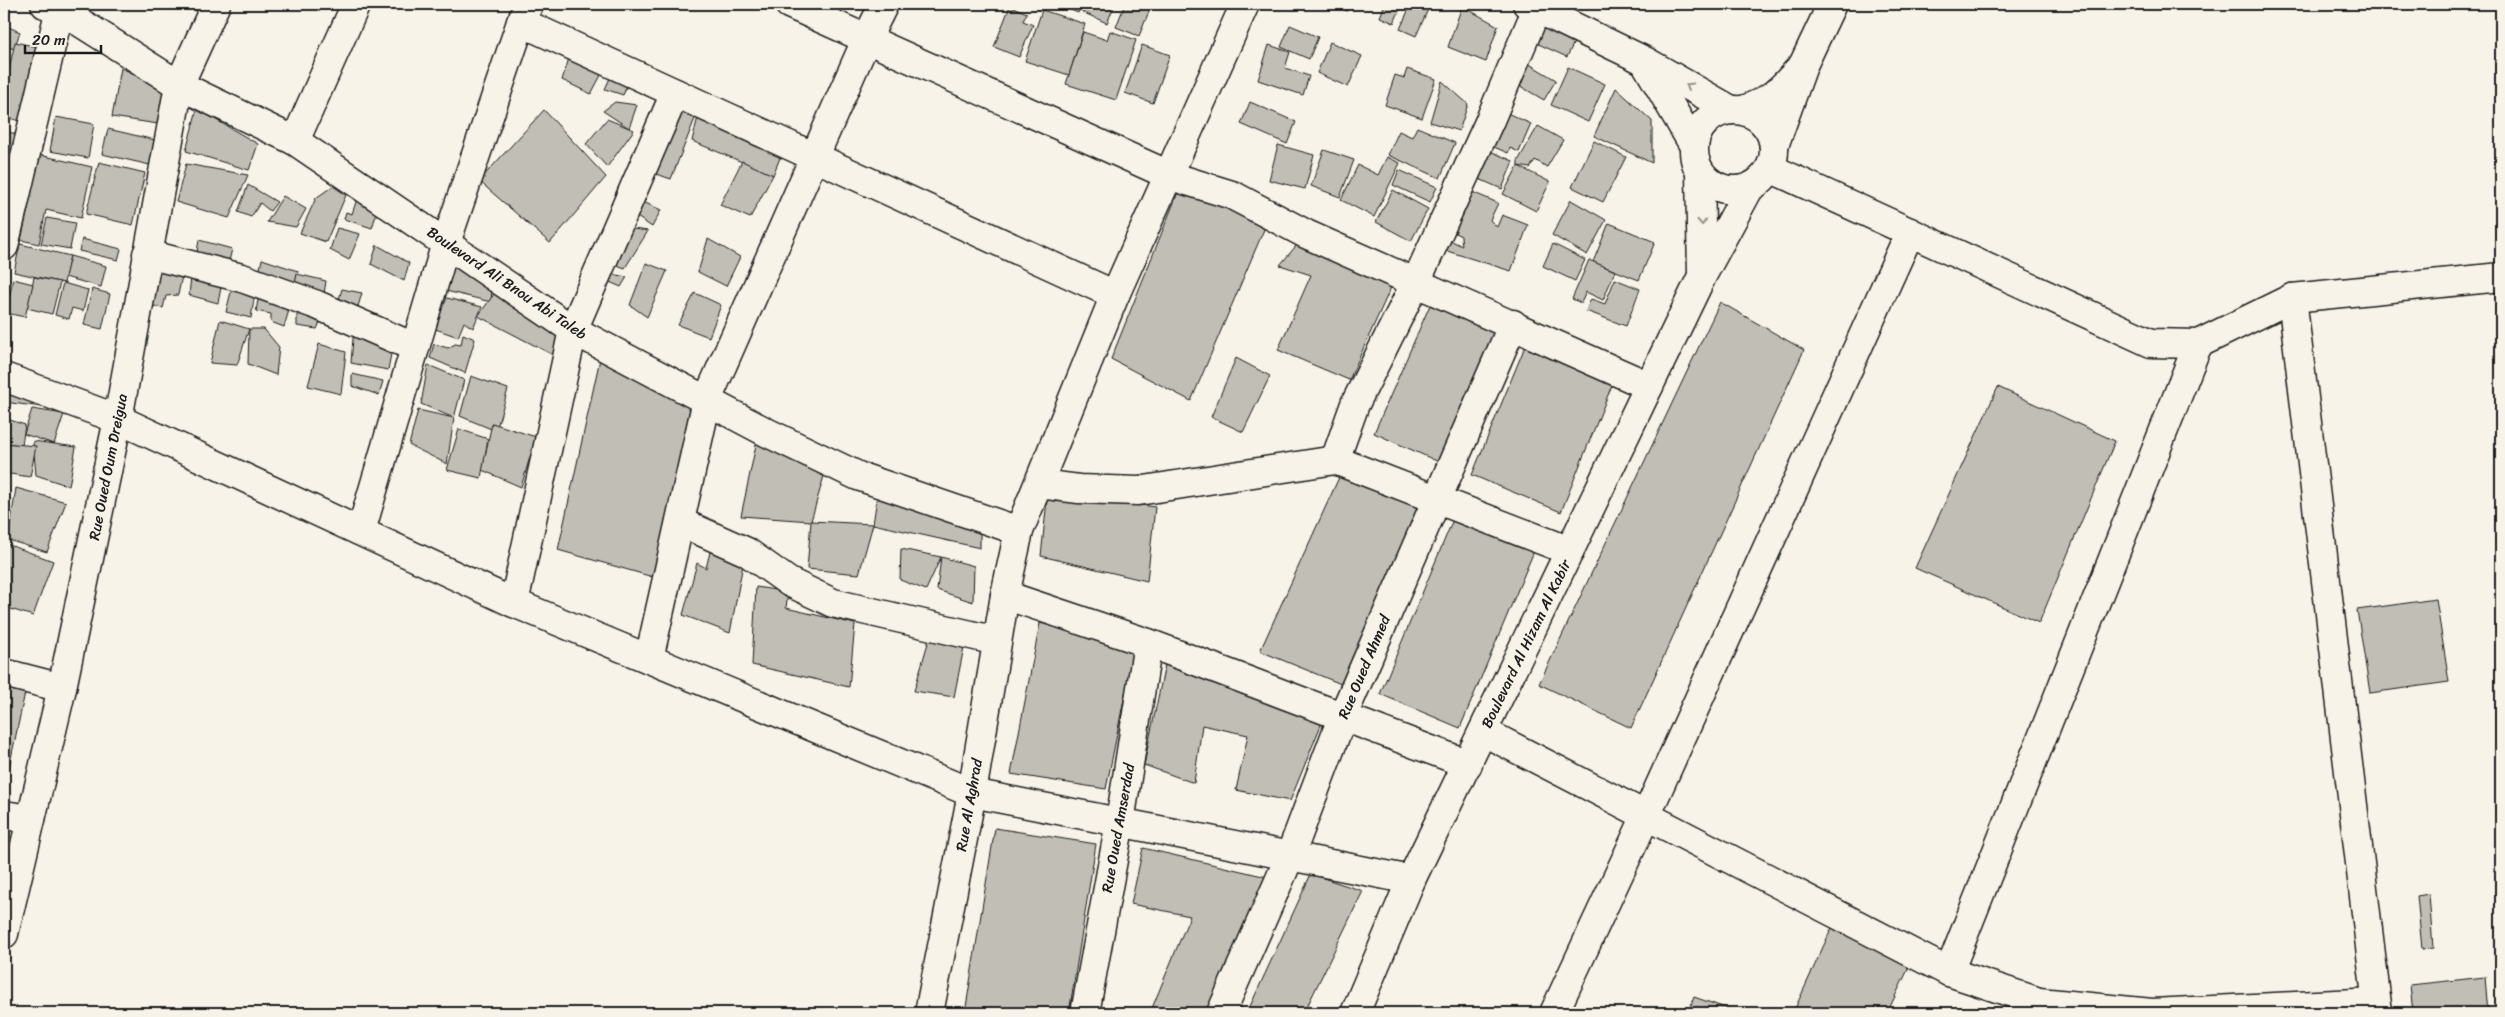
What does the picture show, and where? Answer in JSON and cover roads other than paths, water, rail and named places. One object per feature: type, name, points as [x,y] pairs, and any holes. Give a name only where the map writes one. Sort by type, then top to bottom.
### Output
[{"type":"street","name":"Rue Oued Oum Dreigua","points":[[4,934],[7,901],[31,819],[62,688],[118,419],[179,85],[216,4]]},
{"type":"street","points":[[295,141],[356,4]]},
{"type":"street","points":[[788,4],[1171,176],[1232,196],[1306,234],[1513,324],[1649,386]]},
{"type":"street","points":[[649,659],[707,400],[867,38],[884,4]]},
{"type":"street","name":"Rue Al Aghrad","points":[[929,1013],[972,793],[1005,595],[1019,531],[1116,295],[1171,176],[1245,4]]},
{"type":"street","points":[[1645,61],[1694,146],[1700,173],[1710,183],[1723,189],[1737,191],[1750,187],[1762,180],[1772,157],[1804,63],[1832,4]]},
{"type":"street","name":"Boulevard Ali Bnou Abi Taleb","points":[[55,5],[179,85],[295,141],[573,330],[858,476],[1019,531]]},
{"type":"street","points":[[4,246],[55,5]]},
{"type":"street","points":[[1335,460],[1355,404],[1416,282],[1490,120],[1532,6],[1645,61],[1737,110],[1758,118],[1767,128],[1772,157]]},
{"type":"street","points":[[361,532],[446,243],[525,13],[675,92],[1116,295]]},
{"type":"street","points":[[1694,146],[1698,133],[1706,122],[1717,114],[1765,102],[1783,88],[1804,63]]},
{"type":"street","points":[[514,603],[573,330],[675,92]]},
{"type":"street","points":[[1772,157],[1910,232],[2151,343],[2198,344],[2292,298],[2501,277]]},
{"type":"street","name":"Boulevard Al Hizam Al Kabir","points":[[1700,173],[1702,276]]},
{"type":"street","name":"Boulevard Al Hizam Al Kabir","points":[[1355,1013],[1411,880],[1484,732],[1702,276],[1750,187]]},
{"type":"street","points":[[1554,1013],[1646,816],[1910,232]]},
{"type":"street","points":[[147,254],[250,281],[317,305],[414,347]]},
{"type":"street","points":[[1484,732],[1949,972],[2039,1002],[2152,1013],[2377,1008],[2292,298]]},
{"type":"street","name":"Rue Oued Ahmed","points":[[1221,1013],[1290,856],[1342,718],[1513,324]]},
{"type":"street","points":[[1949,972],[2198,344]]},
{"type":"street","points":[[4,377],[118,419],[514,603],[972,793],[1411,880]]},
{"type":"street","points":[[1039,484],[1079,489],[1138,491],[1335,460],[1570,551]]},
{"type":"street","points":[[680,522],[748,552],[789,582],[833,603],[997,641]]},
{"type":"street","points":[[1005,595],[1148,643],[1342,718],[1468,764]]},
{"type":"street","name":"Rue Oued Amserdad","points":[[1085,1013],[1120,822],[1148,643]]},
{"type":"street","points":[[4,673],[62,688]]},
{"type":"street","points":[[4,815],[31,819]]}]
